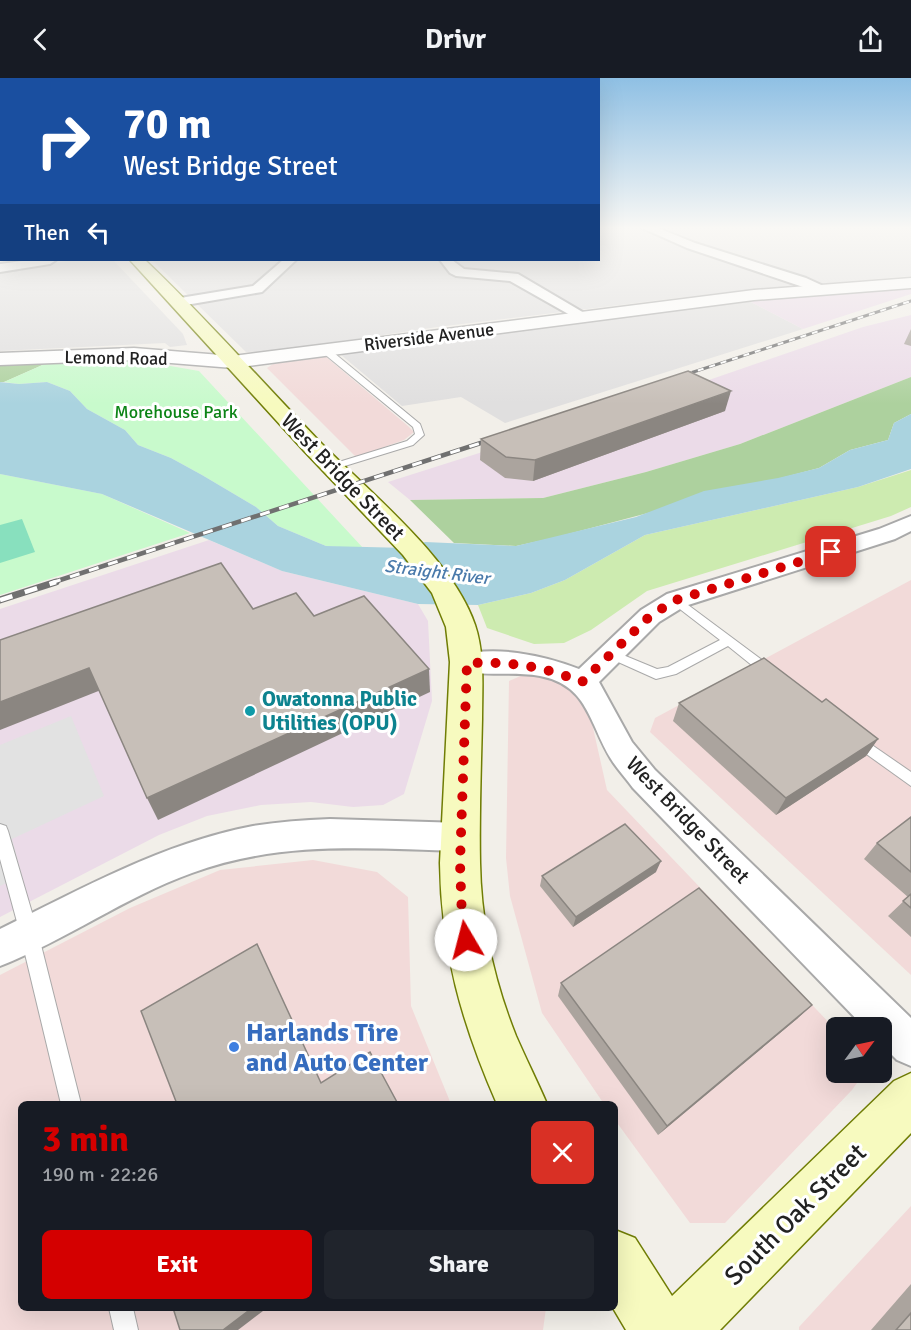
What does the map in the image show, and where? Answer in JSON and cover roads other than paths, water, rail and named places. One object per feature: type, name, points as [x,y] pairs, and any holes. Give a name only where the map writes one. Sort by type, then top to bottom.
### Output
[{"type":"main road","name":"West Bridge Street","points":[[164,286],[332,467],[415,551],[439,580],[456,612],[467,663],[462,919],[474,981],[496,1050],[521,1101]]},
{"type":"main road","name":"South Oak Street","points":[[679,1330],[911,1098]]},
{"type":"main road","points":[[618,1263],[659,1330]]},
{"type":"street","points":[[180,302],[257,289],[260,286]]},
{"type":"street","points":[[537,286],[584,317]]},
{"type":"street","points":[[817,286],[823,289]]},
{"type":"street","name":"Riverside Avenue","points":[[233,362],[754,295],[861,286]]},
{"type":"street","name":"Lemond Road","points":[[0,359],[134,354],[233,362]]},
{"type":"street","points":[[467,663],[502,662],[545,668],[582,682],[650,616],[676,600],[887,534],[911,523]]},
{"type":"street","name":"West Bridge Street","points":[[582,682],[602,710],[621,749],[644,779],[911,1046]]},
{"type":"street","points":[[15,940],[160,871],[197,856],[252,841],[306,835],[462,837]]},
{"type":"lane","points":[[325,350],[417,426],[420,435],[410,443],[332,467]]},
{"type":"lane","points":[[676,600],[783,682]]},
{"type":"lane","points":[[611,654],[656,674],[671,672],[728,641]]},
{"type":"lane","points":[[847,732],[911,780]]},
{"type":"lane","points":[[0,831],[15,940],[70,1101]]},
{"type":"lane","points":[[122,1311],[126,1330]]},
{"type":"water","name":"Straight River","points":[[0,382],[19,384],[47,382],[70,391],[87,409],[125,430],[138,445],[171,458],[202,475],[256,507],[278,526],[326,546],[407,548],[425,542],[516,546],[636,517],[704,491],[819,468],[850,450],[888,440],[894,423],[911,414],[911,469],[858,487],[645,535],[565,580],[531,593],[478,605],[418,604],[282,571],[102,494],[0,474]]},
{"type":"railway","points":[[675,378],[911,301]]},
{"type":"railway","points":[[51,583],[496,438]]},
{"type":"railway","points":[[0,600],[56,582]]},
{"type":"place","name":"Owatonna Public Utilities (OPU)","points":[[250,711]]},
{"type":"place","name":"Harlands Tire and Auto Center","points":[[234,1047]]},
{"type":"park label","name":"Morehouse Park","points":[[176,412]]}]
